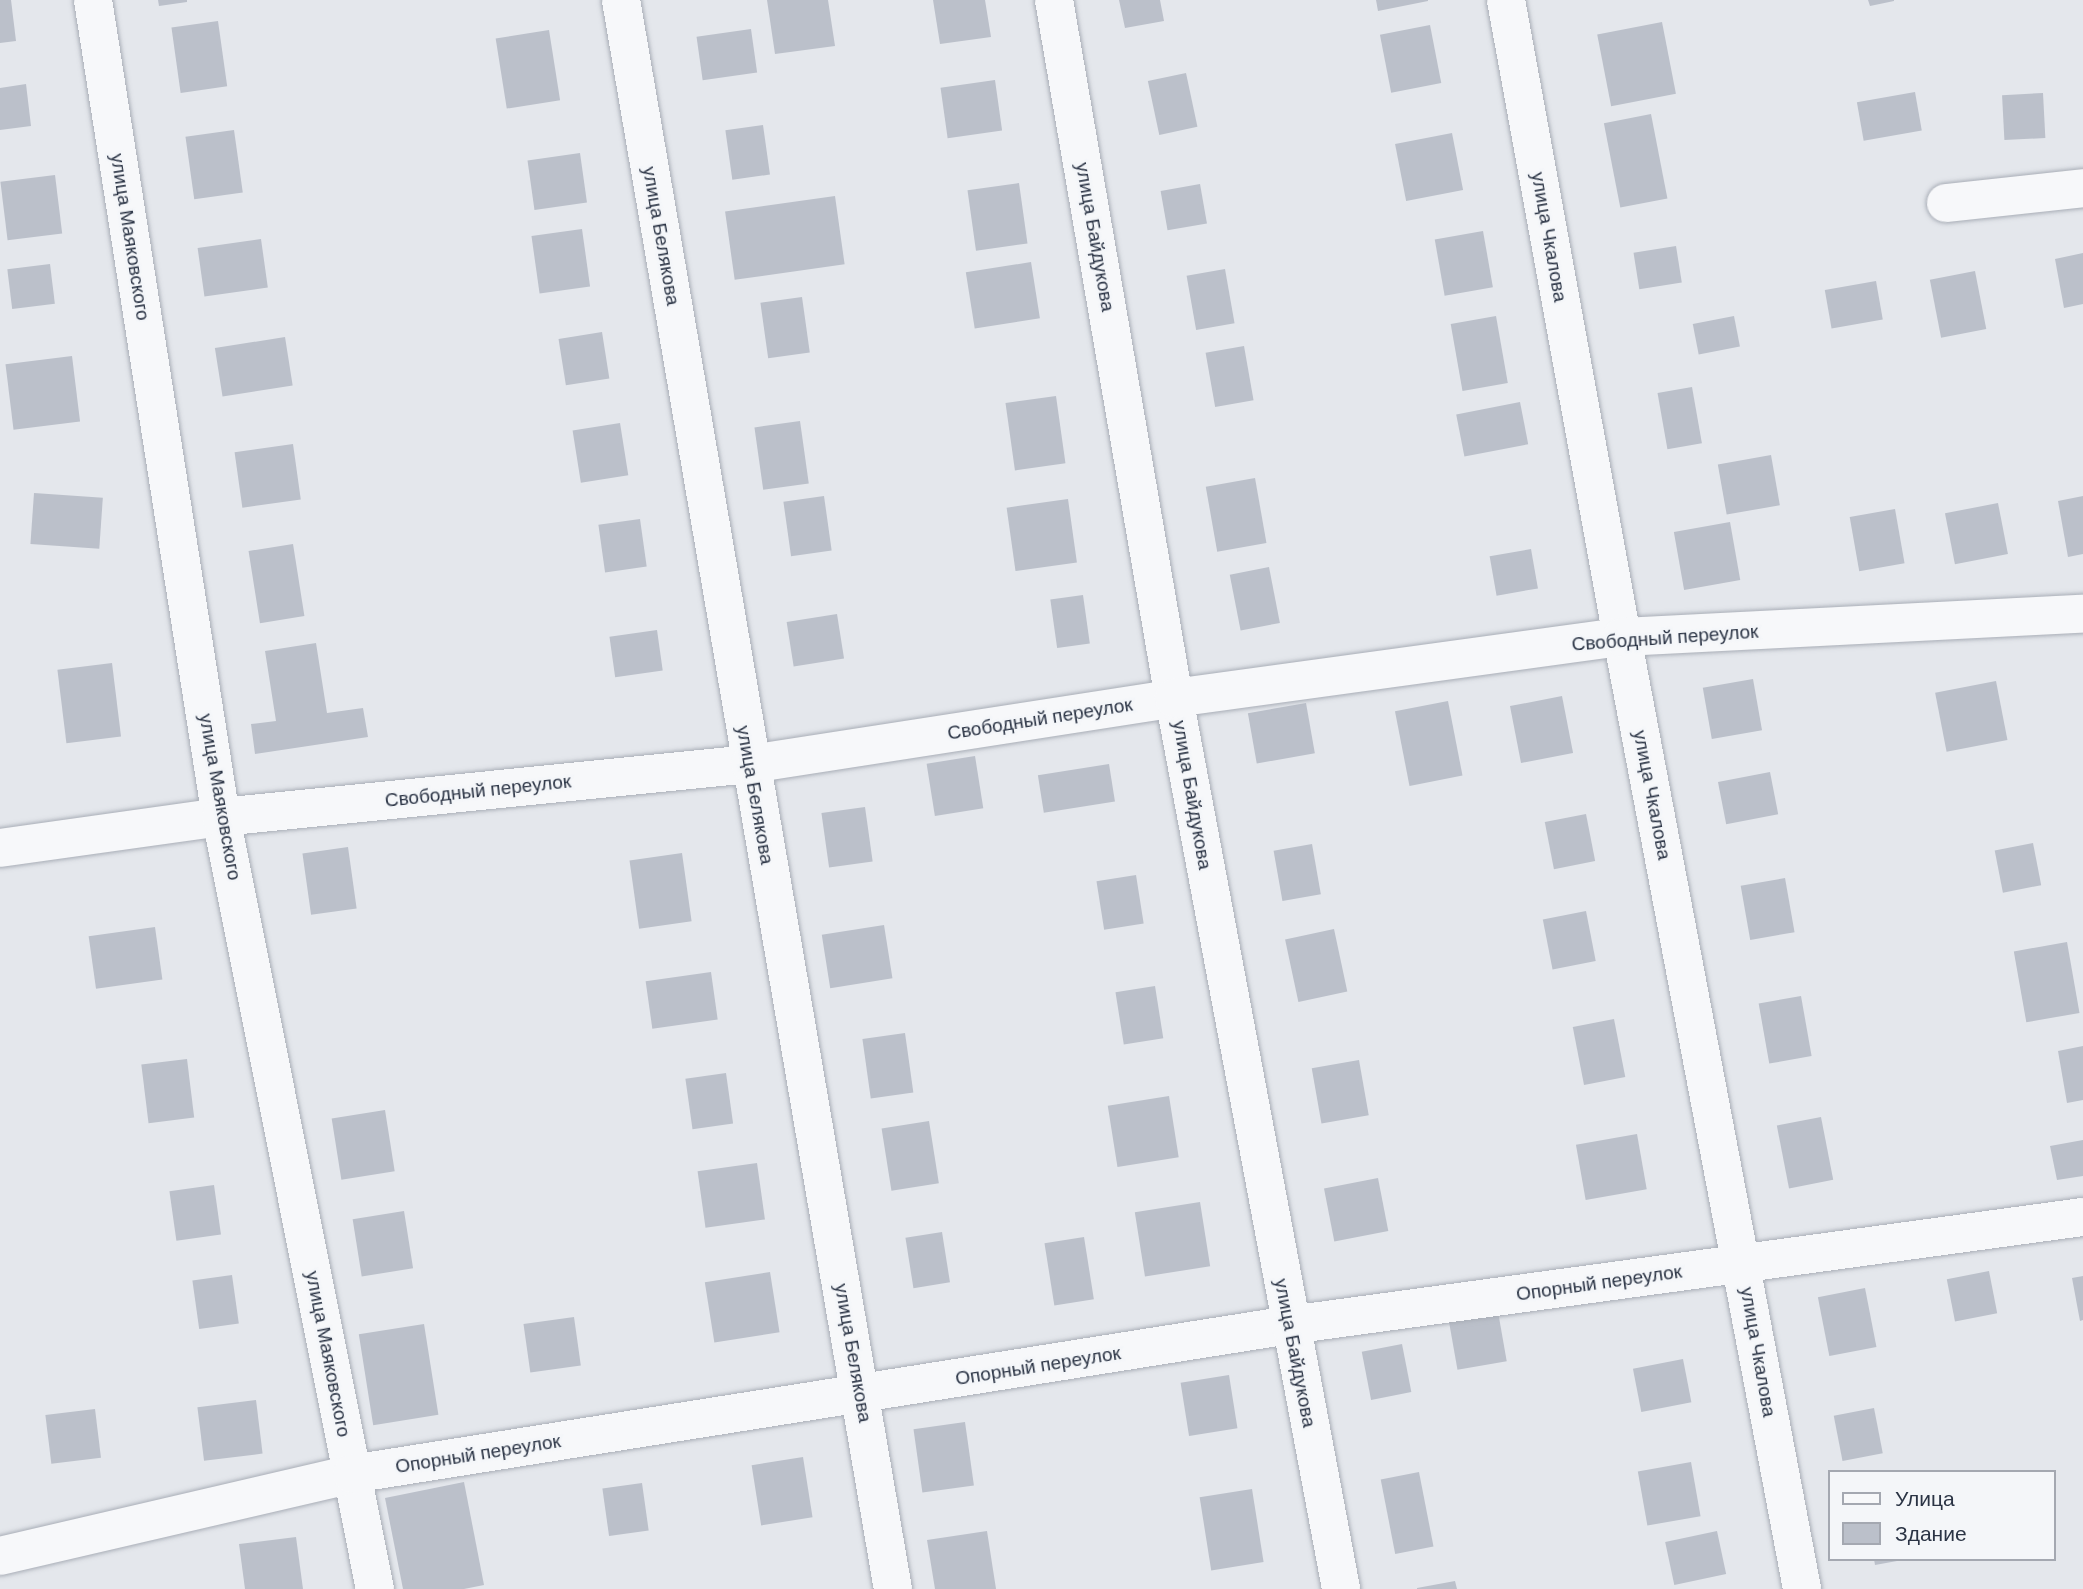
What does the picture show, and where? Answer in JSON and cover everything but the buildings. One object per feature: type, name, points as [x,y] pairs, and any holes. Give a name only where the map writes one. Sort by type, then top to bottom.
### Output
[{"type":"street","name":"улица Маяковского","points":[[93,0],[221,817],[376,1589]]},
{"type":"street","name":"улица Белякова","points":[[621,0],[893,1589]]},
{"type":"street","name":"улица Байдукова","points":[[1054,0],[1174,698],[1341,1589]]},
{"type":"street","name":"улица Чкалова","points":[[1506,0],[1622,637],[1802,1589]]},
{"type":"street","points":[[1946,203],[2083,188]]},
{"type":"street","name":"Свободный переулок","points":[[0,848],[221,817],[750,764],[1174,698],[1622,637],[2083,614]]},
{"type":"street","name":"Опорный переулок","points":[[0,1556],[352,1474],[1290,1325],[2083,1217]]}]
